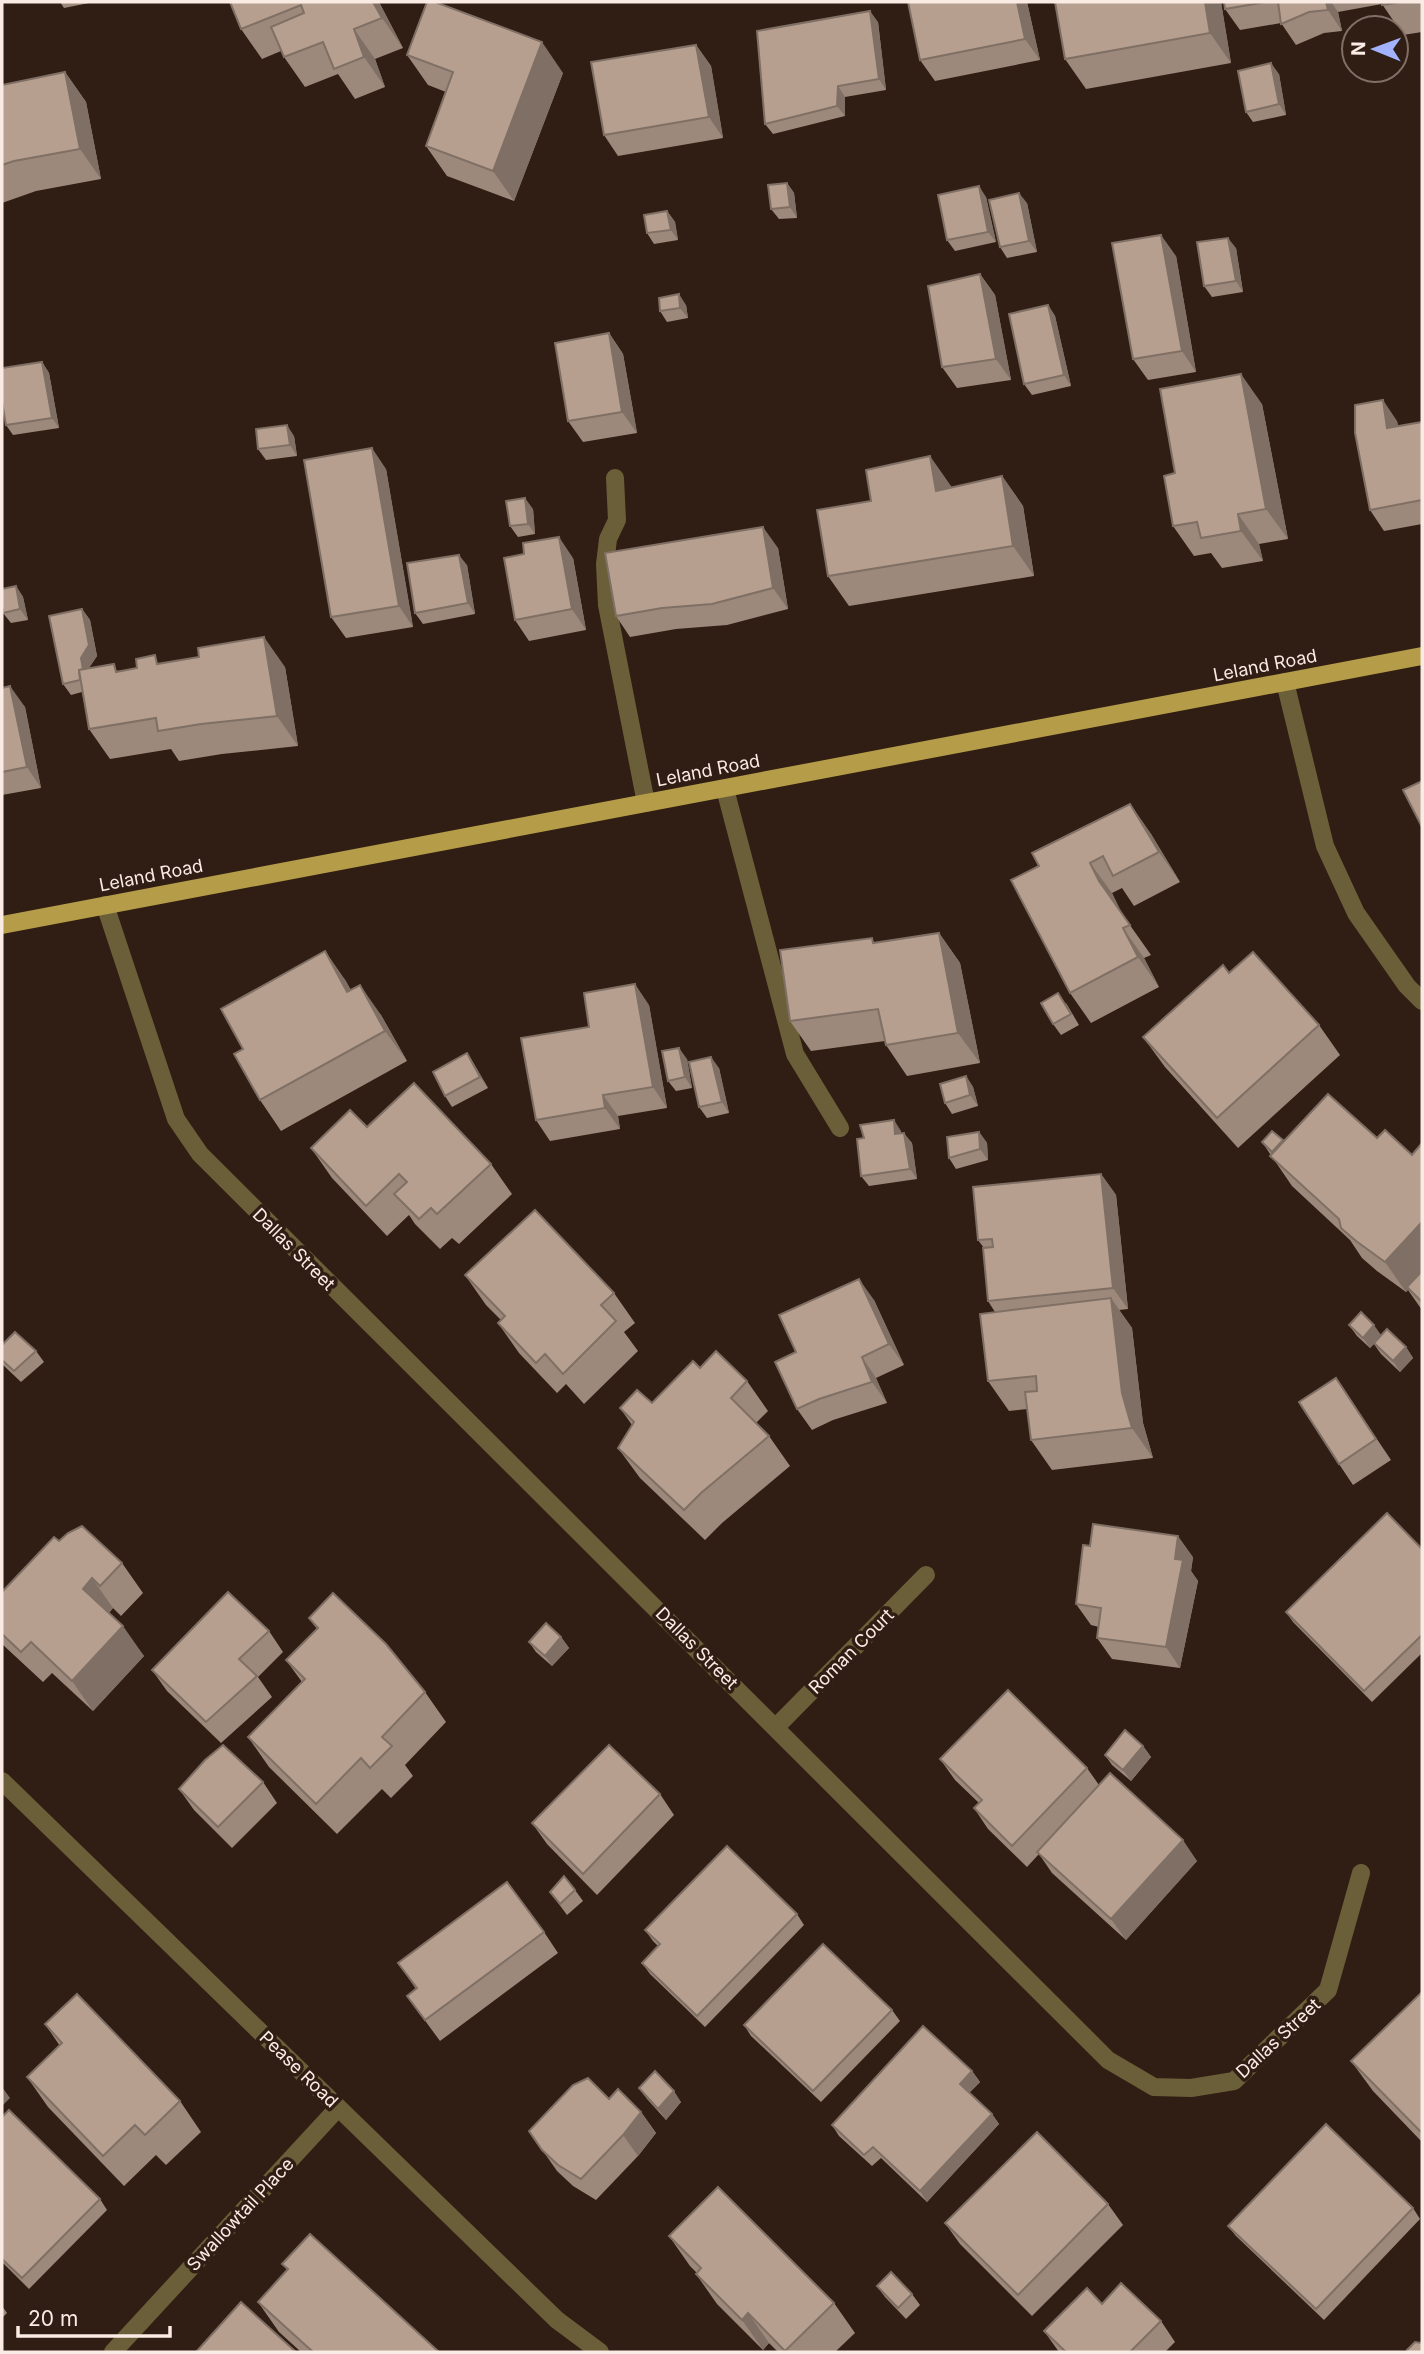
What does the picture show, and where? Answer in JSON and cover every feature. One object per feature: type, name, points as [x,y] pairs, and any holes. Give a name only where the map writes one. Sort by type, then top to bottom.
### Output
[{"type":"main road","name":"Leland Road","points":[[2,925],[1422,656]]},
{"type":"street","points":[[615,478],[617,520],[608,539],[605,564],[607,605],[646,803]]},
{"type":"street","points":[[1285,682],[1325,846],[1356,913],[1407,986],[1422,1001]]},
{"type":"street","points":[[724,789],[795,1054],[840,1128]]},
{"type":"street","name":"Dallas Street","points":[[105,905],[176,1118],[200,1154],[1108,2060],[1154,2087],[1191,2088],[1234,2081],[1328,1990],[1361,1873]]},
{"type":"street","name":"Roman Court","points":[[776,1727],[926,1575]]},
{"type":"street","name":"Pease Road","points":[[2,1781],[557,2320],[600,2352]]},
{"type":"street","name":"Swallowtail Place","points":[[113,2352],[338,2108]]},
{"type":"building","points":[[230,2],[373,2],[382,18],[354,29],[364,57],[334,69],[323,42],[284,57],[271,27],[304,13],[301,5],[241,29]]},
{"type":"building","points":[[427,2],[435,2],[542,42],[493,171],[426,146],[453,72],[407,55]]},
{"type":"building","points":[[908,2],[1017,2],[1025,39],[920,60]]},
{"type":"building","points":[[1055,2],[1205,2],[1210,33],[1065,59]]},
{"type":"building","points":[[1224,2],[1266,2],[1225,9]]},
{"type":"building","points":[[1278,2],[1326,2],[1328,10],[1309,12],[1281,24]]},
{"type":"building","points":[[870,11],[879,79],[838,86],[837,106],[765,124],[757,31]]},
{"type":"building","points":[[696,45],[709,117],[604,135],[591,62]]},
{"type":"building","points":[[1271,63],[1279,104],[1246,112],[1238,71]]},
{"type":"building","points":[[65,72],[80,149],[2,165],[2,85]]},
{"type":"building","points":[[787,183],[790,207],[771,209],[768,185]]},
{"type":"building","points":[[979,186],[988,232],[947,240],[938,195]]},
{"type":"building","points":[[1019,193],[1029,241],[1000,247],[989,200]]},
{"type":"building","points":[[667,211],[671,230],[647,233],[644,215]]},
{"type":"building","points":[[1161,235],[1182,351],[1133,359],[1112,243]]},
{"type":"building","points":[[1228,238],[1236,281],[1204,286],[1197,242]]},
{"type":"building","points":[[980,274],[996,359],[942,367],[928,286]]},
{"type":"building","points":[[679,294],[680,308],[660,311],[659,298]]},
{"type":"building","points":[[1048,305],[1064,375],[1024,384],[1009,314]]},
{"type":"building","points":[[609,333],[622,412],[568,421],[555,343]]},
{"type":"building","points":[[42,362],[52,418],[6,425],[2,402],[2,368]]},
{"type":"building","points":[[1241,374],[1266,509],[1238,514],[1241,531],[1201,538],[1197,522],[1173,526],[1164,476],[1175,473],[1160,389]]},
{"type":"building","points":[[1383,400],[1387,428],[1422,422],[1422,500],[1370,510],[1355,433],[1355,405]]},
{"type":"building","points":[[287,425],[290,445],[258,449],[256,429]]},
{"type":"building","points":[[372,448],[399,606],[331,617],[304,460]]},
{"type":"building","points":[[930,456],[936,491],[1002,476],[1013,546],[828,576],[817,510],[871,501],[866,470]]},
{"type":"building","points":[[525,498],[528,524],[510,526],[506,501]]},
{"type":"building","points":[[763,527],[773,588],[712,604],[662,608],[616,616],[605,553]]},
{"type":"building","points":[[559,537],[572,609],[515,620],[504,558],[524,554],[523,543]]},
{"type":"building","points":[[459,555],[468,603],[415,613],[407,563]]},
{"type":"building","points":[[16,586],[20,609],[3,613],[2,589]]},
{"type":"building","points":[[82,609],[89,645],[81,658],[83,669],[79,670],[80,680],[63,684],[49,616]]},
{"type":"building","points":[[264,637],[277,716],[158,731],[156,718],[89,729],[79,670],[114,664],[116,672],[137,668],[136,659],[155,655],[157,664],[199,657],[198,648]]},
{"type":"building","points":[[10,686],[27,767],[2,772],[2,688]]},
{"type":"building","points":[[1422,781],[1422,827],[1403,790]]},
{"type":"building","points":[[1130,804],[1159,852],[1113,876],[1103,856],[1090,863],[1099,881],[1130,925],[1123,928],[1138,957],[1070,993],[1011,880],[1039,866],[1032,853]]},
{"type":"building","points":[[939,933],[958,1033],[886,1045],[878,1009],[790,1021],[780,950],[872,938],[873,943]]},
{"type":"building","points":[[325,951],[347,992],[360,985],[385,1031],[260,1100],[234,1054],[243,1049],[221,1009]]},
{"type":"building","points":[[1253,952],[1319,1025],[1217,1118],[1143,1037],[1223,965],[1229,973]]},
{"type":"building","points":[[635,984],[653,1087],[603,1095],[605,1108],[536,1120],[521,1038],[589,1027],[584,993]]},
{"type":"building","points":[[1058,993],[1071,1014],[1053,1024],[1041,1003]]},
{"type":"building","points":[[679,1048],[685,1077],[668,1081],[662,1051]]},
{"type":"building","points":[[467,1053],[480,1077],[445,1096],[433,1072]]},
{"type":"building","points":[[711,1057],[722,1102],[699,1107],[689,1062]]},
{"type":"building","points":[[966,1076],[970,1095],[945,1103],[940,1084]]},
{"type":"building","points":[[414,1083],[491,1164],[437,1214],[431,1208],[419,1219],[394,1194],[407,1182],[399,1174],[366,1206],[311,1148],[350,1110],[367,1127]]},
{"type":"building","points":[[1328,1094],[1377,1138],[1385,1130],[1412,1155],[1422,1143],[1422,1222],[1385,1262],[1341,1228],[1339,1219],[1270,1156]]},
{"type":"building","points":[[894,1120],[895,1134],[904,1133],[910,1169],[861,1176],[857,1139],[864,1138],[860,1125]]},
{"type":"building","points":[[1272,1131],[1283,1140],[1272,1152],[1262,1142]]},
{"type":"building","points":[[979,1132],[980,1149],[949,1158],[947,1137]]},
{"type":"building","points":[[1101,1174],[1113,1288],[988,1301],[983,1248],[993,1247],[992,1239],[978,1240],[973,1187]]},
{"type":"building","points":[[535,1210],[614,1293],[601,1305],[616,1321],[563,1374],[545,1354],[536,1363],[498,1323],[505,1316],[465,1275]]},
{"type":"building","points":[[1422,1271],[1422,1302],[1407,1287]]},
{"type":"building","points":[[859,1279],[889,1344],[862,1357],[872,1382],[797,1409],[775,1362],[796,1352],[779,1315]]},
{"type":"building","points":[[1111,1298],[1122,1393],[1132,1428],[1031,1440],[1025,1392],[1037,1391],[1036,1376],[988,1381],[980,1314]]},
{"type":"building","points":[[1361,1312],[1374,1325],[1363,1338],[1349,1325]]},
{"type":"building","points":[[1387,1329],[1406,1347],[1393,1361],[1374,1343]]},
{"type":"building","points":[[15,1332],[36,1351],[14,1371],[2,1360],[2,1345]]},
{"type":"building","points":[[716,1351],[747,1381],[731,1398],[769,1436],[684,1510],[618,1448],[634,1422],[620,1408],[637,1390],[652,1403],[693,1361],[700,1368]]},
{"type":"building","points":[[1336,1378],[1376,1439],[1339,1464],[1299,1402]]},
{"type":"building","points":[[1387,1513],[1422,1549],[1422,1635],[1364,1691],[1286,1612]]},
{"type":"building","points":[[1093,1524],[1178,1536],[1175,1559],[1183,1560],[1166,1647],[1097,1638],[1101,1608],[1076,1604],[1083,1545],[1090,1546]]},
{"type":"building","points":[[82,1526],[122,1563],[100,1586],[92,1578],[83,1589],[123,1626],[72,1681],[31,1642],[21,1652],[2,1634],[2,1592],[54,1537],[59,1541]]},
{"type":"building","points":[[228,1592],[269,1631],[239,1659],[257,1676],[206,1722],[152,1670]]},
{"type":"building","points":[[333,1593],[386,1644],[425,1692],[382,1737],[392,1746],[370,1768],[361,1758],[316,1804],[248,1737],[305,1679],[286,1660],[318,1628],[309,1618]]},
{"type":"building","points":[[546,1623],[561,1637],[545,1656],[529,1642]]},
{"type":"building","points":[[1008,1690],[1087,1768],[1012,1846],[974,1808],[982,1800],[940,1759]]},
{"type":"building","points":[[1125,1730],[1143,1746],[1123,1770],[1105,1755]]},
{"type":"building","points":[[223,1745],[263,1782],[218,1827],[179,1789],[205,1760]]},
{"type":"building","points":[[609,1745],[660,1794],[583,1874],[532,1823]]},
{"type":"building","points":[[1110,1773],[1183,1840],[1111,1919],[1037,1852]]},
{"type":"building","points":[[727,1846],[797,1914],[697,2016],[642,1963],[660,1944],[645,1930]]},
{"type":"building","points":[[564,1876],[575,1890],[560,1904],[550,1892]]},
{"type":"building","points":[[507,1882],[544,1932],[425,2020],[407,1996],[417,1988],[398,1963]]},
{"type":"building","points":[[823,1944],[892,2010],[813,2091],[744,2025]]},
{"type":"building","points":[[1422,1992],[1422,2133],[1351,2061]]},
{"type":"building","points":[[77,1994],[180,2101],[145,2135],[135,2125],[103,2156],[27,2077],[62,2043],[45,2024]]},
{"type":"building","points":[[923,2026],[972,2071],[960,2084],[992,2114],[920,2191],[873,2147],[864,2155],[832,2125]]},
{"type":"building","points":[[655,2071],[674,2091],[658,2109],[639,2088]]},
{"type":"building","points":[[588,2078],[609,2099],[618,2089],[641,2112],[581,2179],[558,2165],[542,2150],[529,2131],[573,2085]]},
{"type":"building","points":[[9,2110],[100,2199],[22,2278],[2,2259],[2,2117]]},
{"type":"building","points":[[1326,2124],[1413,2208],[1316,2309],[1228,2226]]},
{"type":"building","points":[[1037,2132],[1108,2204],[1018,2295],[945,2223]]},
{"type":"building","points":[[718,2187],[834,2303],[785,2351],[748,2313],[742,2320],[696,2274],[701,2268],[669,2236]]},
{"type":"building","points":[[310,2234],[439,2352],[313,2352],[258,2302],[288,2269],[282,2264]]},
{"type":"building","points":[[891,2272],[912,2294],[898,2308],[877,2286]]},
{"type":"building","points":[[1121,2283],[1161,2321],[1130,2352],[1066,2352],[1044,2331],[1087,2288],[1102,2304]]},
{"type":"building","points":[[241,2302],[296,2352],[196,2352]]},
{"type":"building","points":[[1415,2342],[1422,2343],[1422,2352],[1407,2352],[1407,2350]]}]
